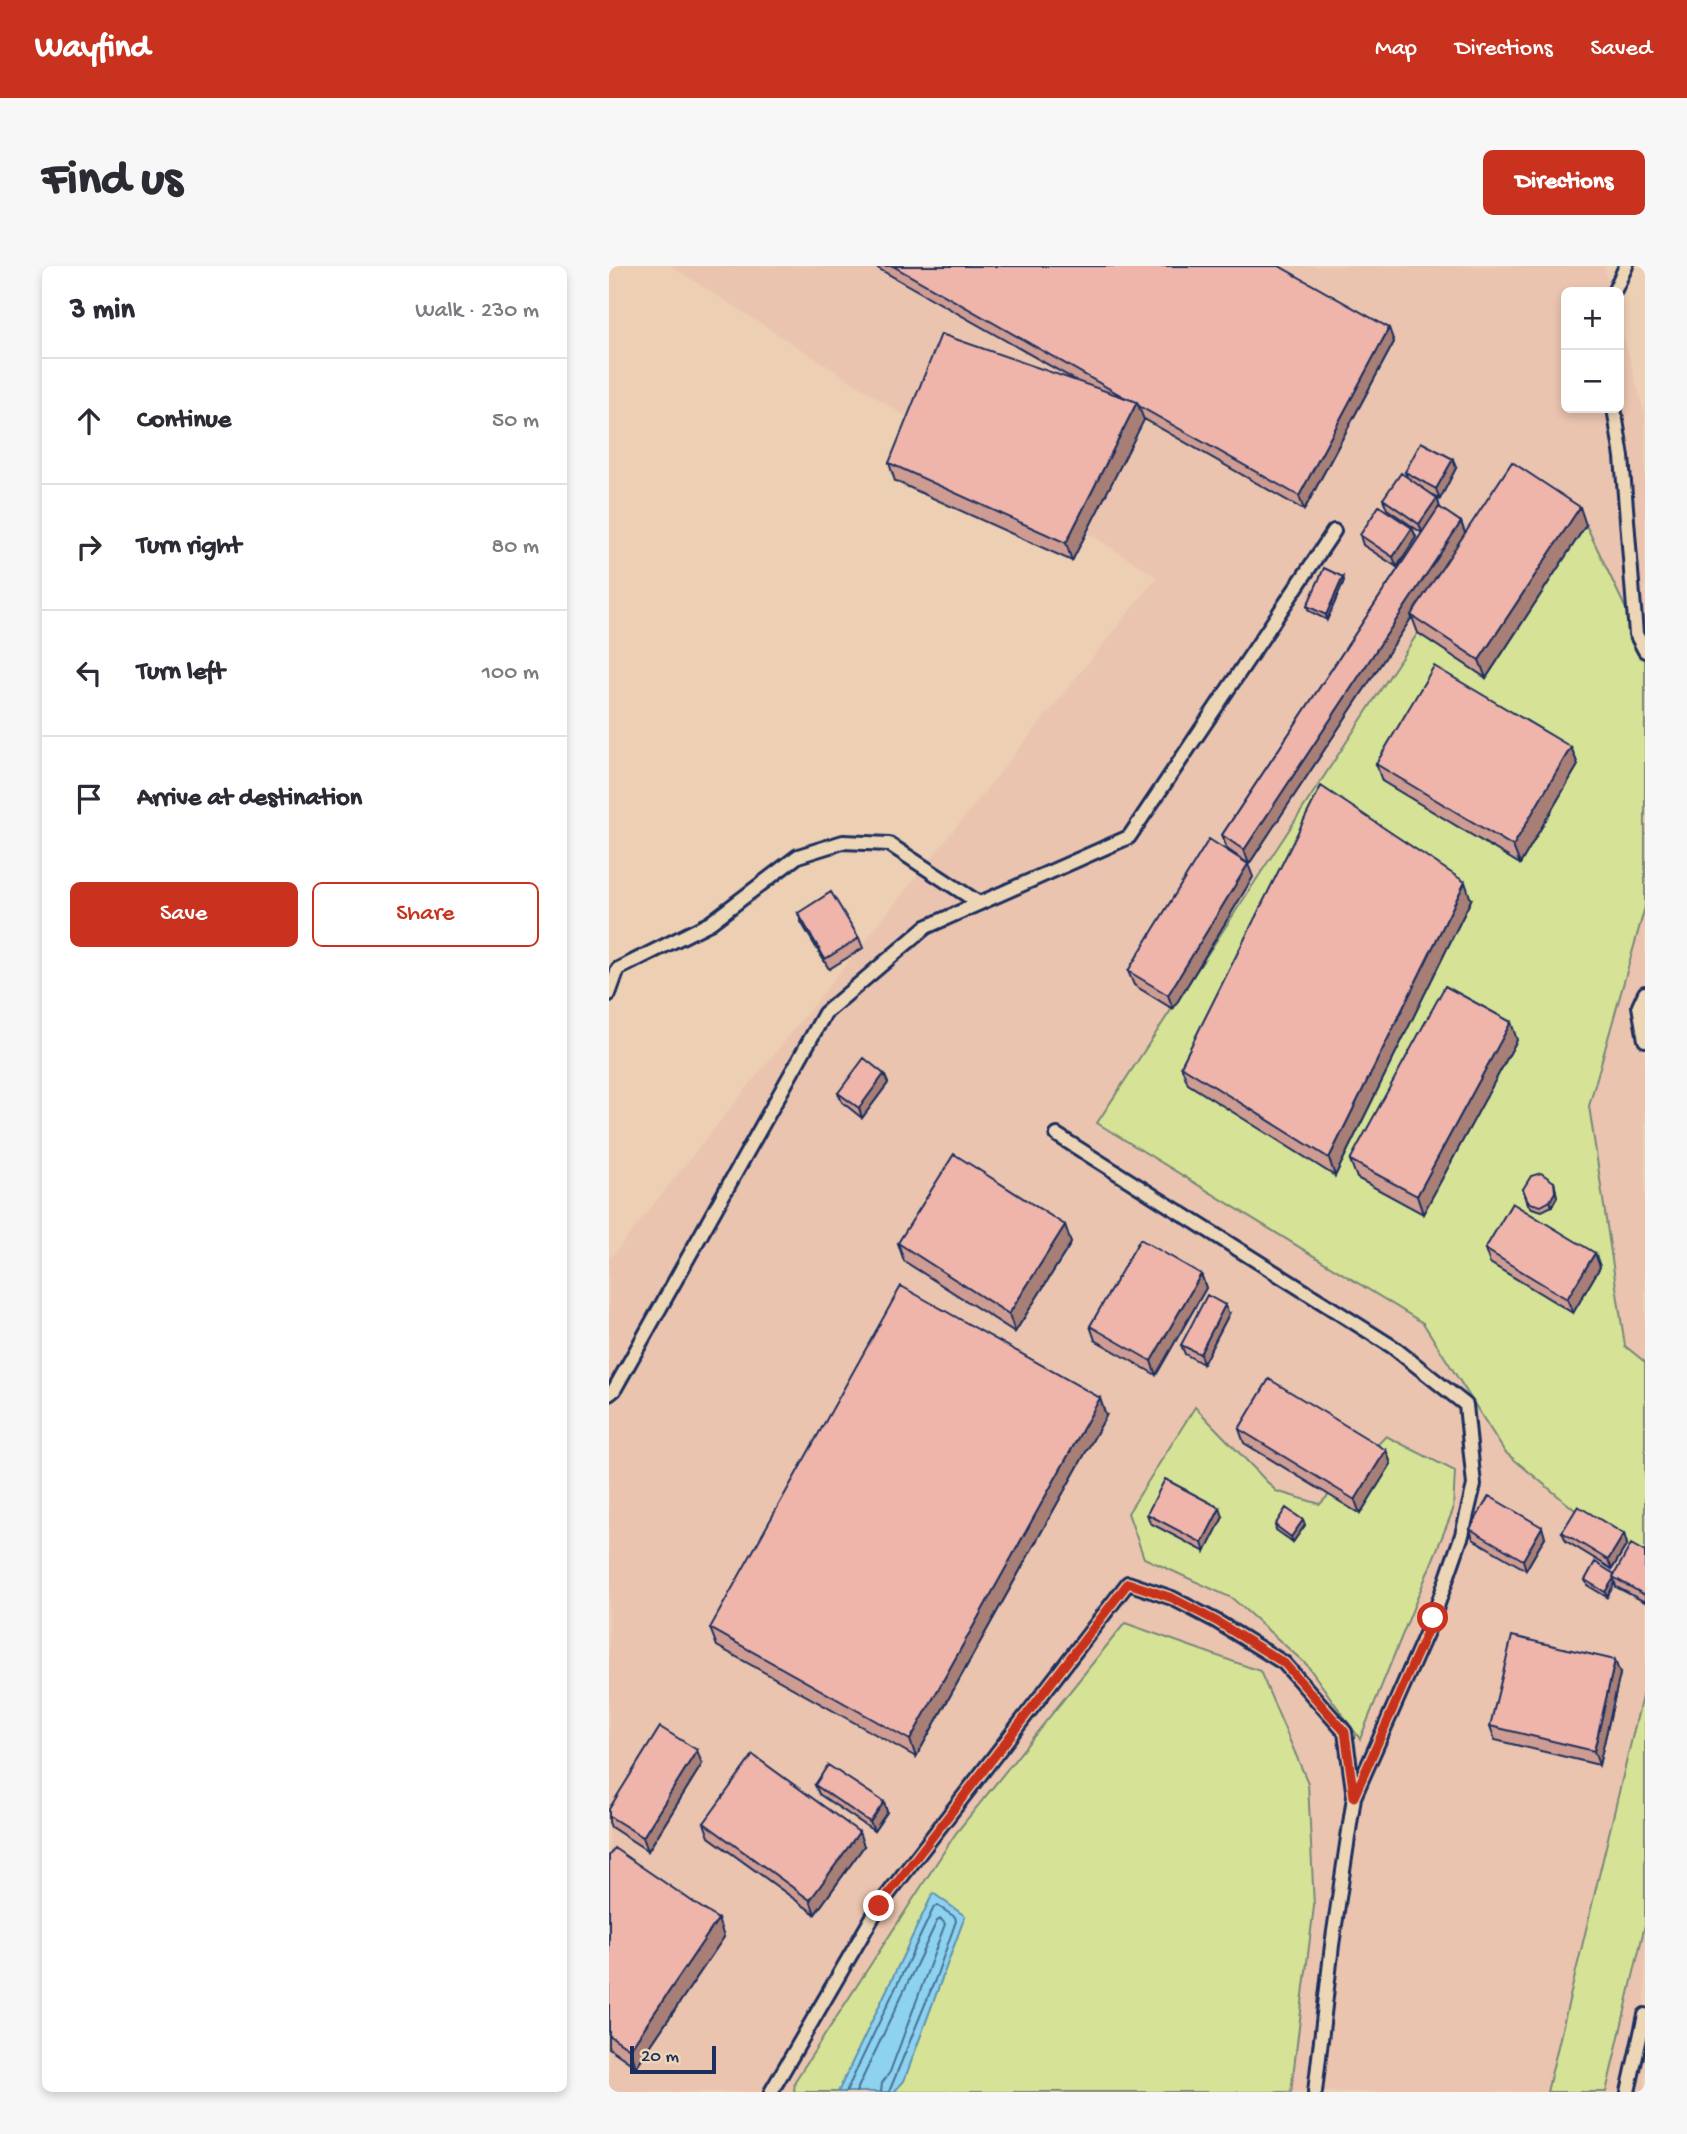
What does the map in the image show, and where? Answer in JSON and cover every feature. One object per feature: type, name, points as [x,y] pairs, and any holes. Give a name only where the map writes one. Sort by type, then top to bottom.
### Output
[{"type":"lane","points":[[1616,287],[1626,266]]},
{"type":"lane","points":[[1615,413],[1622,457],[1636,634],[1645,651]]},
{"type":"lane","points":[[609,1394],[614,1390],[710,1222],[825,1013],[926,927],[1129,837],[1334,531]]},
{"type":"lane","points":[[609,994],[618,969],[710,923],[797,856],[843,842],[889,844],[979,903]]},
{"type":"lane","points":[[1645,993],[1639,1006],[1645,1040]]},
{"type":"lane","points":[[1057,1135],[1393,1347],[1466,1405],[1473,1485],[1462,1535],[1433,1618],[1354,1797],[1332,1945],[1315,2092]]},
{"type":"lane","points":[[771,2092],[879,1906],[1128,1583],[1172,1598],[1216,1621],[1284,1663],[1345,1732],[1354,1797]]},
{"type":"lane","points":[[1628,2092],[1645,2015]]},
{"type":"shaded area","points":[[671,266],[1604,266],[1610,287],[1561,287],[1561,413],[1624,413],[1624,338],[1645,415],[1645,2092],[609,2092],[609,1260],[1157,577]]},
{"type":"green space","points":[[1518,480],[1586,525],[1645,649],[1645,907],[1589,1106],[1625,1346],[1645,1362],[1645,1557],[1581,1515],[1505,1452],[1423,1323],[1097,1123]]},
{"type":"green space","points":[[1195,1407],[1276,1491],[1320,1504],[1386,1436],[1455,1471],[1453,1510],[1360,1739],[1307,1665],[1232,1598],[1144,1558],[1128,1513]]},
{"type":"green space","points":[[1125,1623],[1260,1671],[1308,1783],[1314,1906],[1291,2092],[794,2092],[795,2081],[956,1833]]},
{"type":"green space","points":[[1645,1684],[1645,1925],[1606,2092],[1547,2092]]},
{"type":"water","points":[[933,1893],[965,1916],[904,2081],[894,2092],[838,2092]]},
{"type":"building","points":[[893,266],[1279,266],[1389,328],[1299,496]]},
{"type":"building","points":[[941,334],[1137,402],[1066,543],[889,463]]},
{"type":"building","points":[[1421,442],[1453,459],[1436,489],[1405,472]]},
{"type":"building","points":[[1512,462],[1580,507],[1479,660],[1411,615]]},
{"type":"building","points":[[1401,473],[1437,498],[1419,524],[1383,499]]},
{"type":"building","points":[[1379,506],[1412,528],[1393,557],[1360,535]]},
{"type":"building","points":[[1439,507],[1461,522],[1244,850],[1222,835]]},
{"type":"building","points":[[1324,568],[1343,577],[1326,615],[1307,606]]},
{"type":"building","points":[[1434,666],[1571,747],[1513,846],[1376,764]]},
{"type":"building","points":[[1321,786],[1465,882],[1329,1158],[1181,1066]]},
{"type":"building","points":[[1209,839],[1248,864],[1168,995],[1128,971]]},
{"type":"building","points":[[831,892],[859,938],[825,959],[798,913]]},
{"type":"building","points":[[1445,986],[1511,1022],[1417,1196],[1350,1160]]},
{"type":"building","points":[[864,1058],[884,1074],[859,1108],[838,1093]]},
{"type":"building","points":[[954,1154],[1065,1225],[1009,1314],[898,1243]]},
{"type":"building","points":[[1541,1173],[1554,1182],[1555,1192],[1550,1201],[1541,1206],[1530,1203],[1523,1189],[1531,1176]]},
{"type":"building","points":[[1512,1203],[1595,1253],[1567,1299],[1485,1249]]},
{"type":"building","points":[[1140,1239],[1201,1274],[1151,1361],[1090,1326]]},
{"type":"building","points":[[901,1286],[1100,1398],[910,1740],[710,1628]]},
{"type":"building","points":[[1207,1295],[1225,1305],[1200,1354],[1181,1345]]},
{"type":"building","points":[[1269,1379],[1386,1450],[1355,1500],[1239,1429]]},
{"type":"building","points":[[1165,1479],[1220,1508],[1202,1543],[1147,1514]]},
{"type":"building","points":[[1489,1496],[1542,1527],[1523,1560],[1470,1529]]},
{"type":"building","points":[[1578,1506],[1624,1534],[1608,1560],[1562,1532]]},
{"type":"building","points":[[1286,1508],[1303,1520],[1291,1537],[1275,1525]]},
{"type":"building","points":[[1631,1544],[1645,1552],[1645,1595],[1613,1577]]},
{"type":"building","points":[[1595,1562],[1614,1574],[1605,1592],[1585,1580]]},
{"type":"building","points":[[1512,1636],[1615,1660],[1594,1751],[1490,1726]]},
{"type":"building","points":[[660,1727],[697,1750],[643,1837],[609,1816],[609,1809]]},
{"type":"building","points":[[753,1755],[859,1832],[810,1900],[704,1823]]},
{"type":"building","points":[[828,1765],[884,1802],[870,1822],[815,1785]]},
{"type":"building","points":[[614,1848],[718,1919],[630,2049],[609,2035],[609,1856]]},
{"type":"route","points":[[879,1906],[1128,1583],[1172,1598],[1216,1621],[1284,1663],[1345,1732],[1354,1797],[1433,1618]]}]
